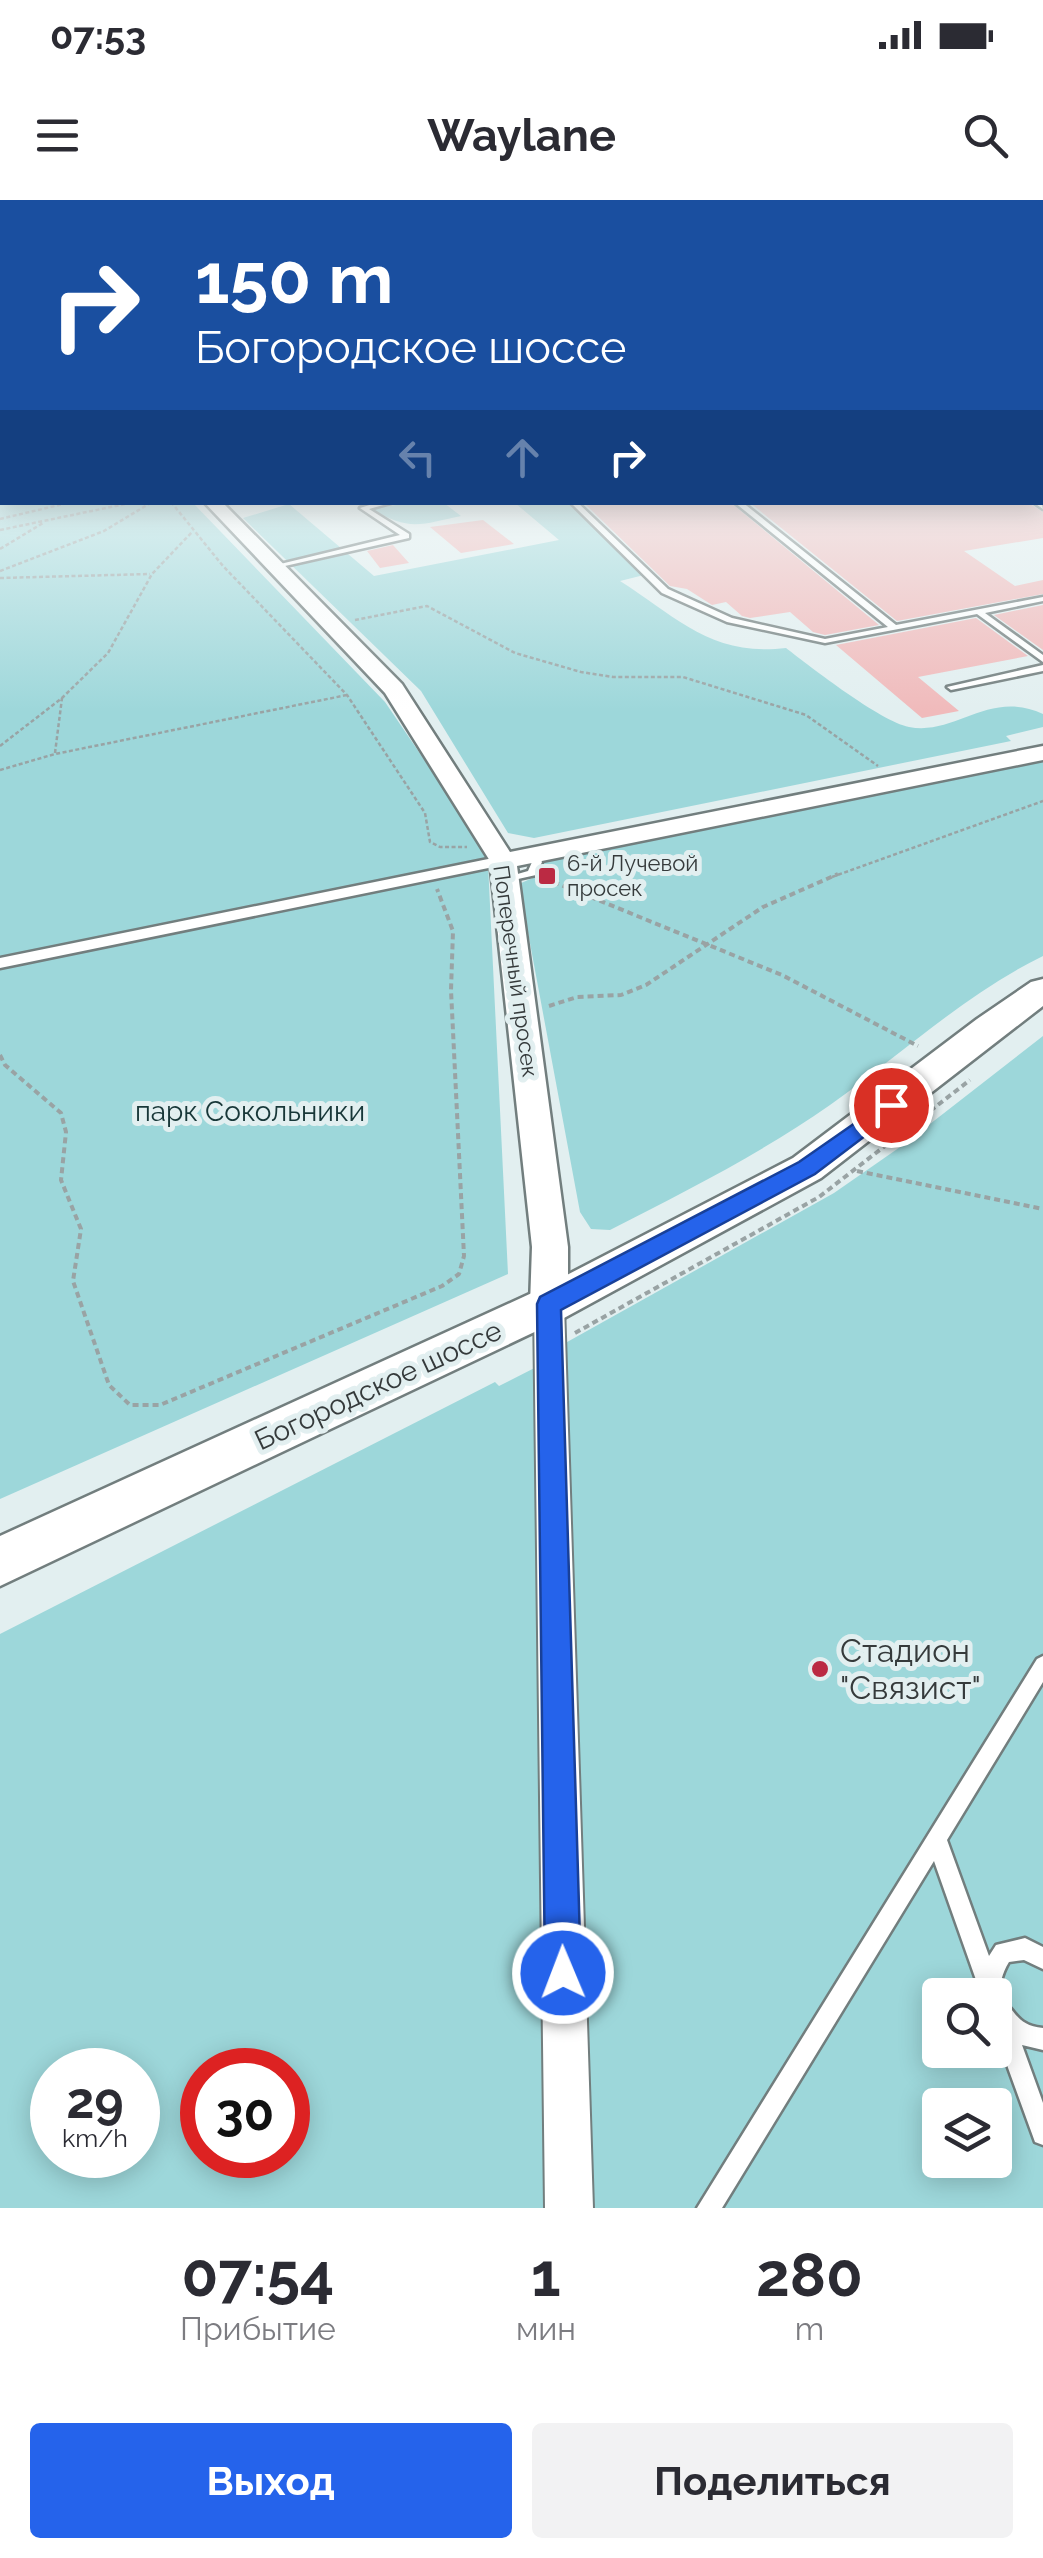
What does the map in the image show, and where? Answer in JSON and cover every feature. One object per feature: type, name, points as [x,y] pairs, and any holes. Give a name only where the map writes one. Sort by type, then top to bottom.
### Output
[{"type":"main road","name":"Богородское шоссе","points":[[0,1561],[549,1304],[807,1168],[1043,990]]},
{"type":"street","name":"Поперечный просек","points":[[235,525],[413,714],[506,871],[550,1247],[549,1304]]},
{"type":"street","points":[[0,963],[430,876],[538,866],[1043,753]]},
{"type":"street","points":[[549,1304],[569,2208]]},
{"type":"lane","points":[[276,566],[406,536],[388,525]]},
{"type":"lane","points":[[596,525],[665,591],[730,620],[825,640],[1043,599]]},
{"type":"lane","points":[[765,525],[894,628]]},
{"type":"lane","points":[[980,613],[1043,659]]},
{"type":"lane","points":[[950,687],[1043,668]]},
{"type":"lane","points":[[710,2208],[1043,1665]]},
{"type":"lane","points":[[936,1840],[986,1978]]},
{"type":"lane","points":[[991,1978],[990,1972],[1002,1952],[1025,1949],[1043,1958]]},
{"type":"lane","points":[[1012,2022],[1024,2036],[1043,2039]]},
{"type":"lane","points":[[1012,2050],[1043,2134]]},
{"type":"path","points":[[0,530],[27,525]]},
{"type":"path","points":[[0,549],[40,525]]},
{"type":"path","points":[[0,570],[114,525]]},
{"type":"path","points":[[189,525],[346,695],[425,813],[430,842],[458,849]]},
{"type":"path","points":[[0,746],[62,698],[108,653],[152,574],[193,530]]},
{"type":"path","points":[[0,578],[152,574]]},
{"type":"path","points":[[346,622],[427,606],[514,653],[613,678],[683,678],[806,715],[886,772]]},
{"type":"path","points":[[0,770],[55,754],[346,695]]},
{"type":"path","points":[[55,754],[62,698]]},
{"type":"path","points":[[541,1008],[577,998],[621,995],[646,984],[763,908],[868,861],[1043,801]]},
{"type":"path","points":[[538,866],[872,1018],[918,1046]]},
{"type":"path","points":[[0,1054],[4,1065],[61,1113],[66,1132],[62,1180],[81,1229],[72,1281],[108,1385],[130,1405],[160,1405],[442,1286],[459,1274],[464,1256],[451,990],[453,931],[430,876]]},
{"type":"path","points":[[857,1170],[1043,1209]]},
{"type":"green space","name":"парк Сокольники","points":[[0,525],[214,525],[385,702],[478,839],[488,864],[508,1274],[0,1499]]},
{"type":"green space","points":[[250,525],[313,525],[374,576],[559,540],[541,525],[591,525],[644,575],[620,581],[678,620],[736,646],[786,648],[846,693],[896,723],[926,728],[1006,707],[1043,714],[1043,727],[1006,736],[1011,741],[534,838],[508,833],[421,691]]},
{"type":"green space","points":[[1043,760],[1043,956],[987,988],[777,1140],[610,1230],[591,1229],[580,1212],[519,884],[537,876],[544,862]]},
{"type":"green space","points":[[1043,1036],[1043,2208],[0,2208],[0,1634],[495,1382],[499,1386],[560,1355],[560,1346],[834,1193],[903,1145]]},
{"type":"building","points":[[489,525],[514,544],[461,553],[430,527]]},
{"type":"building","points":[[607,525],[758,525],[879,625],[825,635],[813,632],[790,612],[750,618],[726,602],[712,605],[687,589],[670,586]]},
{"type":"building","points":[[777,525],[1043,525],[1043,538],[964,551],[1015,586],[1043,580],[1043,594],[897,621]]},
{"type":"building","points":[[393,545],[409,563],[380,568],[367,551]]},
{"type":"building","points":[[1043,605],[1043,650],[994,615]]},
{"type":"building","points":[[976,618],[1028,656],[918,677],[959,711],[922,718],[836,645]]},
{"type":"place","name":"6-й Лучевой просек","points":[[547,876]]},
{"type":"place","name":"Стадион \"Связист\"","points":[[820,1669]]},
{"type":"route","points":[[563,1973],[549,1304],[807,1168],[891,1105]]}]
